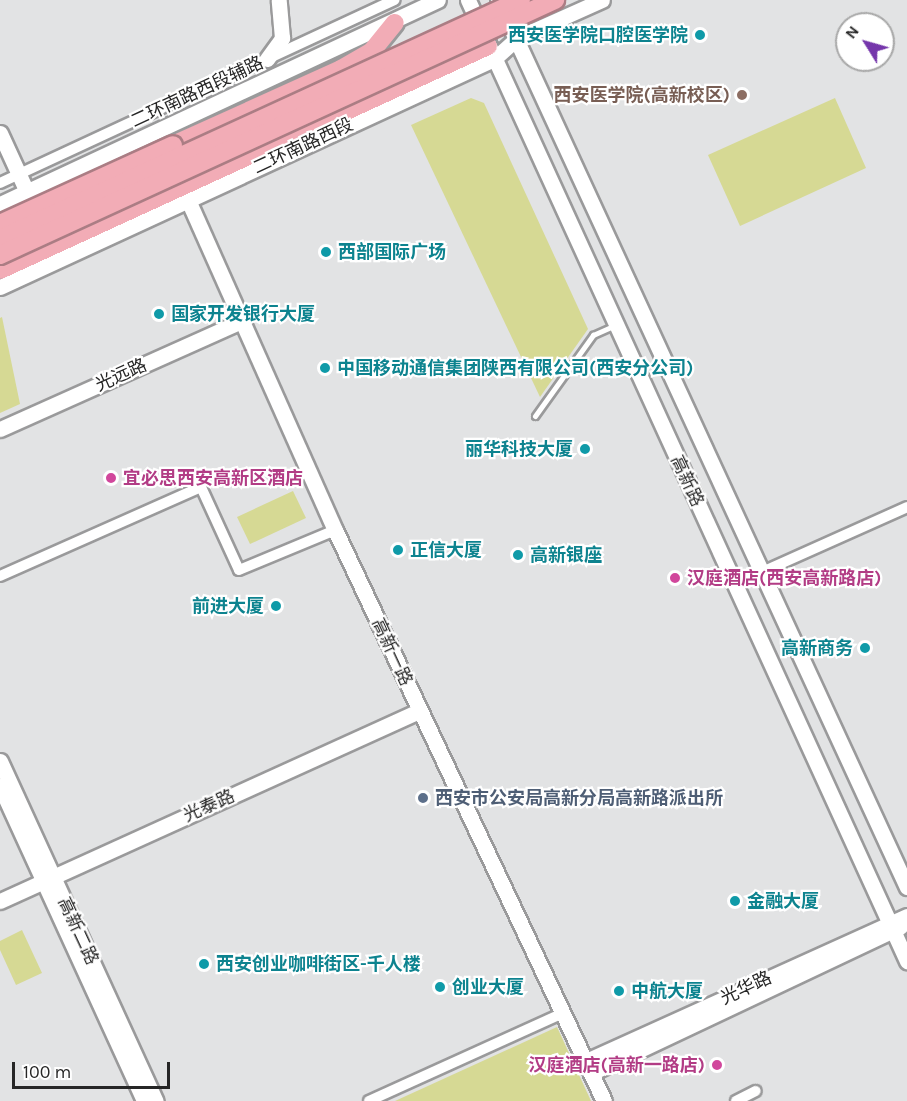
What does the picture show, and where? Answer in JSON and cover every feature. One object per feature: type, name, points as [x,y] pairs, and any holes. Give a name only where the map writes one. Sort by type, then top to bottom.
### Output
[{"type":"highway","points":[[0,239],[521,0]]},
{"type":"highway","name":"二环南路西段","points":[[0,255],[555,0]]},
{"type":"highway","points":[[0,224],[341,69],[372,51],[395,23]]},
{"type":"highway","points":[[0,270],[157,198],[491,52]]},
{"type":"main road","points":[[267,59],[275,54],[282,38],[279,0]]},
{"type":"main road","points":[[0,204],[395,23],[438,0]]},
{"type":"main road","name":"高新路","points":[[468,0],[907,961]]},
{"type":"main road","name":"高新路","points":[[498,0],[907,887]]},
{"type":"main road","name":"二环南路西段","points":[[0,287],[188,200],[517,38],[602,0]]},
{"type":"main road","points":[[0,133],[27,192]]},
{"type":"main road","name":"高新一路","points":[[188,200],[335,530],[604,1101]]},
{"type":"main road","name":"光远路","points":[[0,429],[242,321]]},
{"type":"main road","name":"光泰路","points":[[0,901],[419,711]]},
{"type":"main road","name":"高新二路","points":[[0,761],[144,1101]]},
{"type":"main road","name":"高新二路","points":[[0,786],[49,879],[156,1101]]},
{"type":"main road","name":"光华路","points":[[892,927],[907,916]]},
{"type":"main road","name":"光华路","points":[[588,1067],[907,922]]},
{"type":"street","name":"二环南路西段辅路","points":[[0,183],[394,0]]},
{"type":"street","points":[[0,576],[201,487],[239,570],[335,530]]},
{"type":"street","points":[[762,572],[907,507]]},
{"type":"street","points":[[369,1101],[563,1013]]},
{"type":"street","points":[[736,1101],[756,1091]]},
{"type":"lane","points":[[535,416],[593,335],[615,325]]},
{"type":"green space","points":[[471,98],[484,103],[588,329],[540,397],[411,125]]},
{"type":"green space","points":[[835,98],[866,168],[740,226],[708,155]]},
{"type":"green space","points":[[2,317],[20,404],[0,413],[0,318]]},
{"type":"green space","points":[[293,491],[306,518],[250,544],[237,517]]},
{"type":"green space","points":[[22,930],[42,973],[16,985],[0,950],[0,941]]},
{"type":"green space","points":[[557,1027],[591,1101],[395,1101]]},
{"type":"place","name":"西安医学院口腔医学院","points":[[700,35]]},
{"type":"place","name":"西安医学院(高新校区)","points":[[742,95]]},
{"type":"place","name":"西部国际广场","points":[[326,252]]},
{"type":"place","name":"国家开发银行大厦","points":[[159,314]]},
{"type":"place","name":"中国移动通信集团陕西有限公司(西安分公司)","points":[[325,368]]},
{"type":"place","name":"丽华科技大厦","points":[[585,449]]},
{"type":"place","name":"宜必思西安高新区酒店","points":[[111,478]]},
{"type":"place","name":"正信大厦","points":[[398,550]]},
{"type":"place","name":"高新银座","points":[[518,555]]},
{"type":"place","name":"汉庭酒店(西安高新路店)","points":[[675,578]]},
{"type":"place","name":"前进大厦","points":[[276,606]]},
{"type":"place","name":"高新商务","points":[[865,648]]},
{"type":"place","name":"西安市公安局高新分局高新路派出所","points":[[423,798]]},
{"type":"place","name":"金融大厦","points":[[735,901]]},
{"type":"place","name":"西安创业咖啡街区-千人楼","points":[[204,964]]},
{"type":"place","name":"创业大厦","points":[[440,987]]},
{"type":"place","name":"中航大厦","points":[[619,991]]},
{"type":"place","name":"汉庭酒店(高新一路店)","points":[[717,1065]]}]
